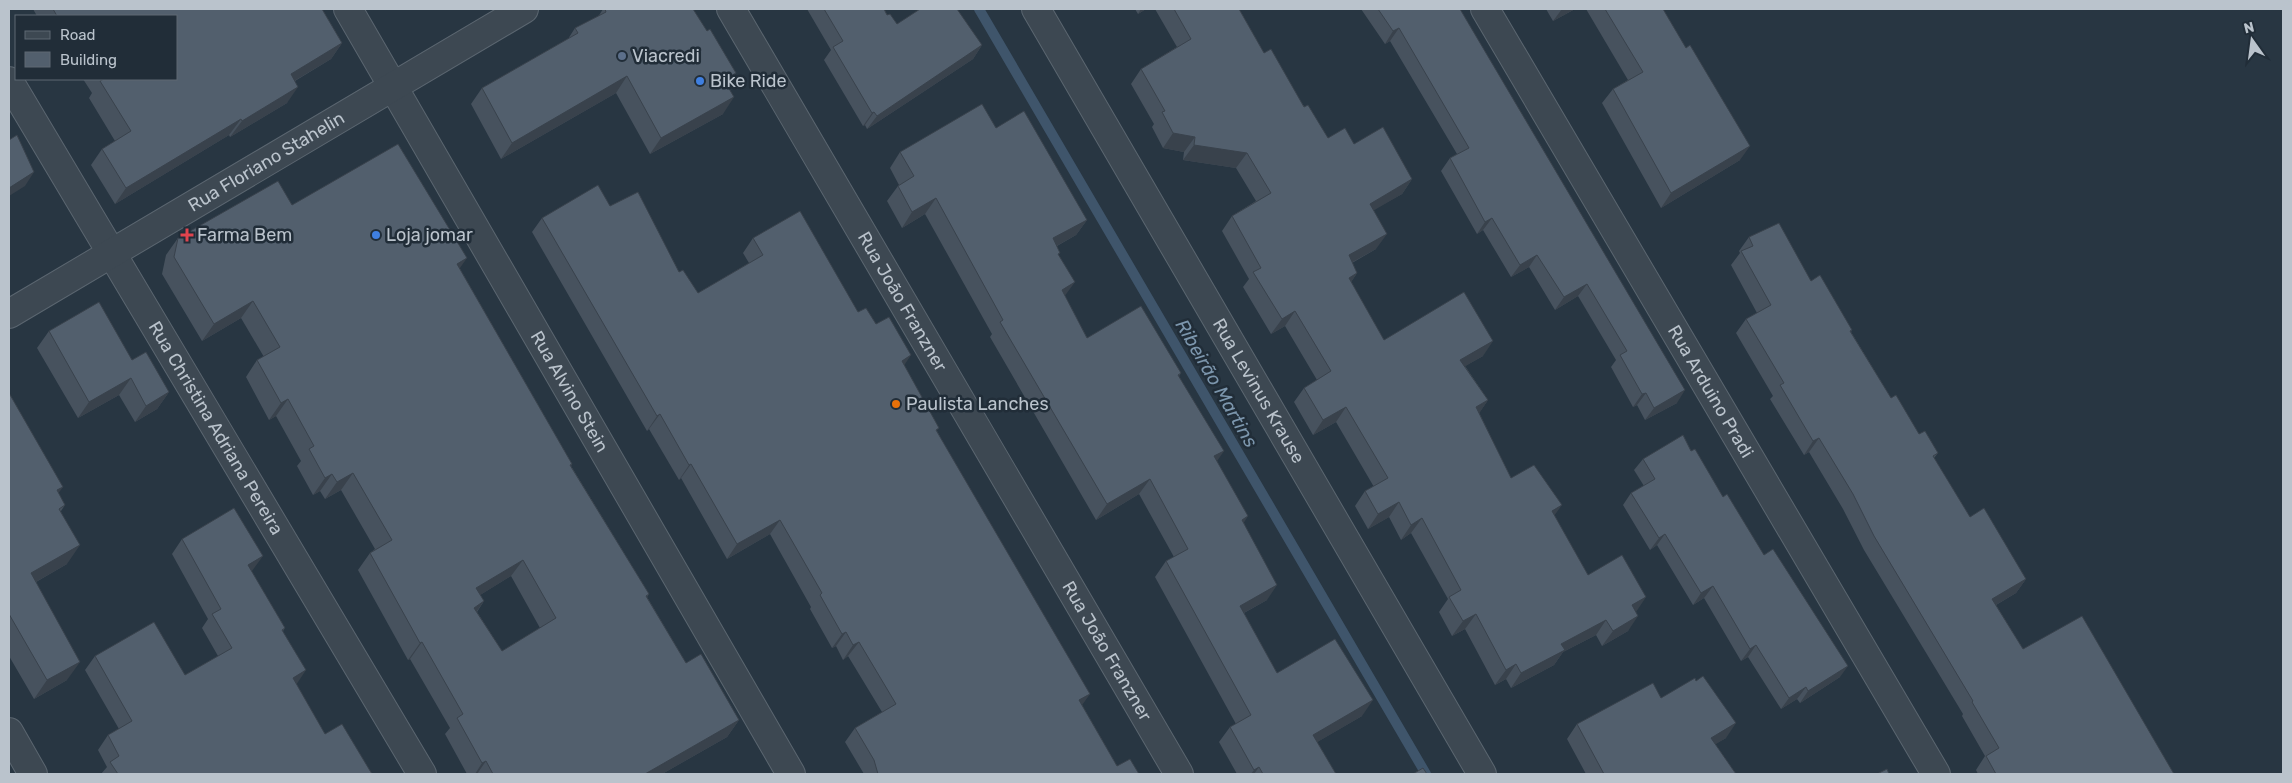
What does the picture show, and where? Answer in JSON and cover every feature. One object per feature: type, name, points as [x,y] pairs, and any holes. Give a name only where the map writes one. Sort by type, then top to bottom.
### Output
[{"type":"street","name":"Rua Alvino Stein","points":[[348,9],[791,774]]},
{"type":"street","name":"Rua Floriano Stahelin","points":[[9,314],[524,9]]},
{"type":"street","name":"Rua João Franzner","points":[[731,9],[1178,774]]},
{"type":"street","name":"Rua Levinus Krause","points":[[1036,9],[1482,774]]},
{"type":"street","name":"Rua Arduino Pradi","points":[[1485,9],[1936,774]]},
{"type":"street","name":"Rua Christina Adriana Pereira","points":[[9,81],[422,774]]},
{"type":"street","points":[[9,732],[34,774]]},
{"type":"building","points":[[53,9],[322,9],[342,43],[291,74],[298,87],[126,188],[102,149],[131,131],[100,81],[178,80],[178,15],[56,15]]},
{"type":"building","points":[[605,9],[693,9],[707,31],[710,29],[736,73],[724,80],[734,97],[661,138],[627,76],[512,143],[482,88],[578,33],[575,28],[606,12]]},
{"type":"building","points":[[824,9],[884,9],[887,15],[890,14],[897,24],[920,9],[957,9],[982,45],[877,116],[874,112],[872,113],[833,47],[843,41]]},
{"type":"building","points":[[1174,9],[1239,9],[1264,53],[1271,49],[1304,107],[1308,105],[1328,138],[1345,128],[1354,144],[1383,127],[1412,179],[1370,204],[1387,234],[1349,255],[1357,273],[1349,278],[1384,340],[1464,292],[1493,341],[1460,360],[1488,400],[1476,407],[1511,478],[1534,465],[1562,505],[1552,511],[1588,575],[1622,555],[1646,597],[1632,605],[1638,616],[1613,631],[1606,620],[1561,644],[1565,650],[1521,673],[1516,664],[1506,670],[1476,614],[1463,621],[1449,597],[1461,590],[1422,518],[1411,525],[1399,502],[1378,514],[1365,491],[1388,478],[1346,407],[1323,420],[1304,388],[1331,371],[1295,311],[1282,319],[1253,272],[1261,268],[1232,216],[1271,193],[1247,153],[1194,145],[1195,137],[1173,133],[1162,112],[1165,111],[1141,69],[1191,39]]},
{"type":"building","points":[[1378,9],[1460,9],[1685,390],[1654,408],[1646,393],[1642,394],[1620,355],[1627,351],[1587,284],[1564,297],[1537,255],[1520,265],[1492,218],[1485,222],[1450,158],[1469,148],[1399,28],[1393,31]]},
{"type":"building","points":[[1605,9],[1663,9],[1686,48],[1690,45],[1750,146],[1671,193],[1613,89],[1643,72]]},
{"type":"building","points":[[982,104],[996,128],[1024,111],[1087,220],[1053,238],[1060,253],[1058,254],[1075,282],[1062,290],[1087,338],[1141,306],[1181,373],[1178,375],[1224,451],[1214,456],[1248,516],[1242,520],[1277,585],[1240,606],[1277,673],[1335,639],[1373,700],[1313,735],[1336,774],[1263,774],[1259,767],[1254,770],[1230,727],[1251,715],[1166,561],[1188,549],[1150,479],[1107,504],[1000,322],[1003,320],[936,198],[912,212],[898,186],[914,176],[900,152]]},
{"type":"building","points":[[17,135],[34,172],[9,188],[9,140]]},
{"type":"building","points":[[398,144],[467,258],[457,264],[572,464],[570,465],[649,594],[646,596],[686,663],[701,654],[739,720],[645,774],[493,774],[486,761],[482,763],[457,718],[463,714],[422,642],[420,643],[370,553],[392,540],[353,473],[337,482],[332,474],[325,478],[309,449],[314,446],[288,399],[281,403],[257,360],[280,347],[253,301],[214,324],[174,257],[178,238],[278,181],[292,205]],"holes":[[[523,560],[556,618],[502,651],[474,608],[484,601],[476,588]]]},
{"type":"building","points":[[598,185],[610,206],[638,192],[679,272],[683,270],[698,293],[763,255],[753,238],[800,211],[858,312],[866,308],[876,324],[889,317],[911,355],[902,361],[939,428],[936,430],[1090,694],[1079,700],[1117,766],[1130,759],[1139,774],[878,774],[874,760],[855,728],[896,704],[859,642],[853,645],[846,632],[842,634],[820,595],[822,593],[780,520],[737,544],[660,414],[657,416],[542,218]]},
{"type":"building","points":[[1779,223],[1811,281],[1820,275],[1852,330],[1850,331],[1891,398],[1896,395],[1919,434],[1925,431],[1938,453],[1933,456],[1970,517],[1984,508],[2026,579],[1992,599],[2023,649],[2082,616],[2174,774],[1996,774],[1986,756],[1999,748],[1874,536],[1853,494],[1819,438],[1813,441],[1780,385],[1784,383],[1746,319],[1771,305],[1741,251],[1753,246],[1749,237]]},
{"type":"building","points":[[99,302],[132,360],[146,352],[169,392],[146,406],[131,378],[89,402],[49,331]]},
{"type":"building","points":[[9,393],[63,487],[57,490],[65,505],[59,509],[80,545],[31,573],[80,662],[47,680],[9,614]]},
{"type":"building","points":[[1683,435],[1691,451],[1695,449],[1723,497],[1727,494],[1764,555],[1773,549],[1848,666],[1808,691],[1806,687],[1789,698],[1756,645],[1750,649],[1713,586],[1701,593],[1665,534],[1659,538],[1631,493],[1655,479],[1643,459]]},
{"type":"building","points":[[234,508],[263,556],[248,565],[285,628],[282,630],[306,670],[293,678],[325,734],[342,724],[372,774],[118,774],[110,762],[119,756],[108,735],[132,721],[95,656],[154,622],[185,675],[232,648],[212,614],[221,609],[182,539]]},
{"type":"building","points":[[1703,676],[1736,723],[1711,738],[1736,774],[1604,774],[1577,724],[1653,683],[1661,698],[1695,678],[1696,681]]},
{"type":"building","points":[[1423,768],[1427,774],[1413,774]]},
{"type":"building","points":[[1887,769],[1889,774],[1877,774]]},
{"type":"waterway","name":"Ribeirão Martins","points":[[979,9],[1426,774]]},
{"type":"place","name":"Viacredi","points":[[622,56]]},
{"type":"place","name":"Bike Ride","points":[[700,81]]},
{"type":"place","name":"Farma Bem","points":[[187,235]]},
{"type":"place","name":"Loja jomar","points":[[376,235]]},
{"type":"place","name":"Paulista Lanches","points":[[896,404]]}]
